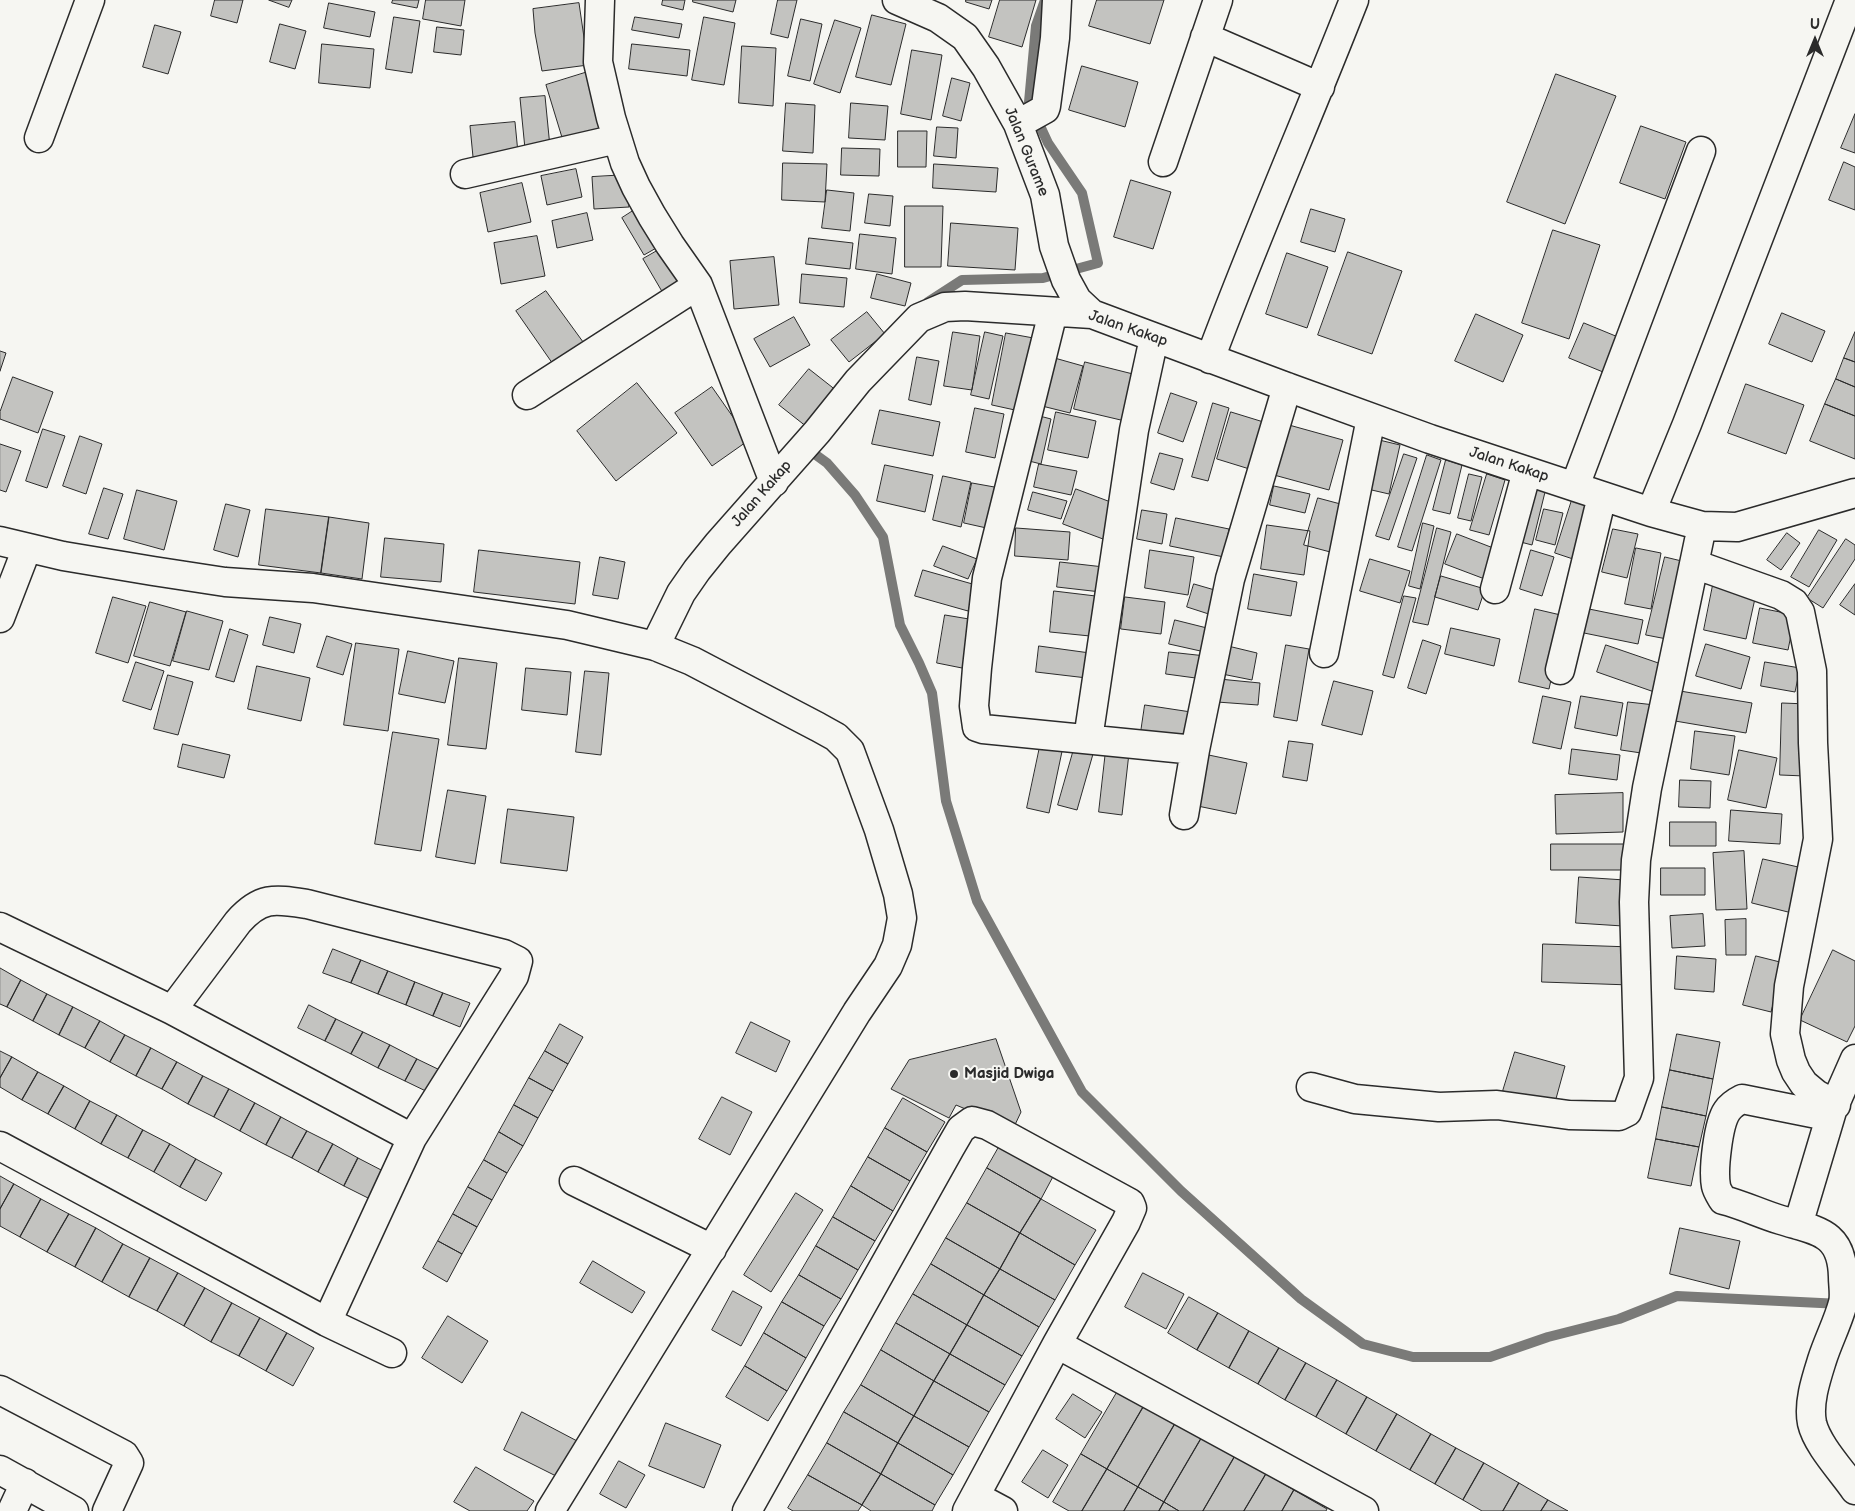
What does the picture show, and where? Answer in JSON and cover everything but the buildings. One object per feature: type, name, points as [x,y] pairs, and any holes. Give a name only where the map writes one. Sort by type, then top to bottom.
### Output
[{"type":"street","points":[[39,138],[90,0]]},
{"type":"street","points":[[600,0],[598,62],[617,139],[636,187],[652,216],[698,284],[774,482]]},
{"type":"street","name":"Jalan Gurame","points":[[897,0],[938,18],[965,37],[986,67],[1030,117],[1054,246],[1066,280],[1077,300],[1092,314]]},
{"type":"street","points":[[1030,117],[1051,73],[1057,0]]},
{"type":"street","points":[[1163,162],[1218,0]]},
{"type":"street","points":[[1210,359],[1240,276],[1320,87],[1354,0]]},
{"type":"street","points":[[1651,512],[1687,424],[1850,0]]},
{"type":"street","points":[[1205,37],[1320,87]]},
{"type":"street","points":[[465,174],[617,139]]},
{"type":"street","points":[[1575,486],[1701,151]]},
{"type":"street","points":[[527,395],[698,284]]},
{"type":"street","name":"Jalan Kakap","points":[[655,646],[681,593],[718,544],[817,432],[858,381],[919,318],[945,307],[965,306],[1092,314],[1371,418],[1651,512],[1702,526],[1738,527],[1855,493]]},
{"type":"street","points":[[1052,312],[987,578],[976,668],[975,720],[977,726],[983,729],[1196,750]]},
{"type":"street","points":[[1088,740],[1134,430],[1154,338]]},
{"type":"street","points":[[1184,815],[1230,579],[1287,387]]},
{"type":"street","points":[[1324,654],[1371,418]]},
{"type":"street","points":[[1495,589],[1527,471]]},
{"type":"street","points":[[1560,670],[1602,496]]},
{"type":"street","points":[[1311,1087],[1355,1099],[1429,1107],[1497,1105],[1569,1115],[1619,1116],[1628,1112],[1639,1078],[1634,902],[1636,860],[1647,788],[1702,526]]},
{"type":"street","points":[[0,541],[27,548],[171,574],[225,582],[313,588],[558,624],[655,646],[692,660],[818,726],[844,744],[854,760],[879,830],[898,894],[902,918],[897,945],[888,966],[857,1012],[550,1511]]},
{"type":"street","points":[[0,618],[27,548]]},
{"type":"street","points":[[1694,564],[1781,595],[1794,603],[1800,612],[1812,679],[1818,839],[1789,986],[1786,1034],[1791,1060],[1796,1072],[1804,1084],[1834,1108]]},
{"type":"street","points":[[172,1010],[238,922],[250,908],[265,901],[287,901],[307,904],[495,952],[518,961],[514,976],[412,1138],[327,1322]]},
{"type":"street","points":[[0,927],[172,1010],[412,1138]]},
{"type":"street","points":[[1798,1225],[1834,1108],[1855,1059]]},
{"type":"street","points":[[1834,1108],[1825,1114],[1817,1114],[1742,1099],[1733,1104],[1726,1112],[1721,1127],[1716,1183],[1724,1200],[1824,1234],[1830,1238],[1836,1248],[1843,1266],[1844,1302],[1817,1374],[1811,1405],[1812,1423],[1819,1440],[1855,1490]]},
{"type":"street","points":[[747,1511],[950,1148],[961,1129],[972,1121],[987,1125],[1130,1202],[1132,1208],[971,1503],[1003,1511]]},
{"type":"street","points":[[0,1146],[327,1322],[392,1354]]},
{"type":"street","points":[[574,1181],[712,1248]]},
{"type":"street","points":[[1057,1344],[1364,1511]]},
{"type":"street","points":[[0,1390],[128,1458],[129,1463],[107,1511]]},
{"type":"street","points":[[0,1470],[68,1510]]},
{"type":"street","points":[[12,1511],[25,1483]]},
{"type":"waterway","points":[[928,302],[962,280],[1043,278],[1098,263],[1082,193],[1048,143],[1029,102],[1036,26],[1045,0]]},
{"type":"waterway","points":[[805,447],[827,463],[855,495],[883,537],[900,625],[932,693],[946,801],[977,901],[1082,1092],[1181,1191],[1301,1299],[1363,1344],[1413,1357],[1490,1357],[1548,1337],[1619,1319],[1677,1296],[1841,1304]]},
{"type":"place","name":"Masjid Dwiga","points":[[954,1074]]}]
